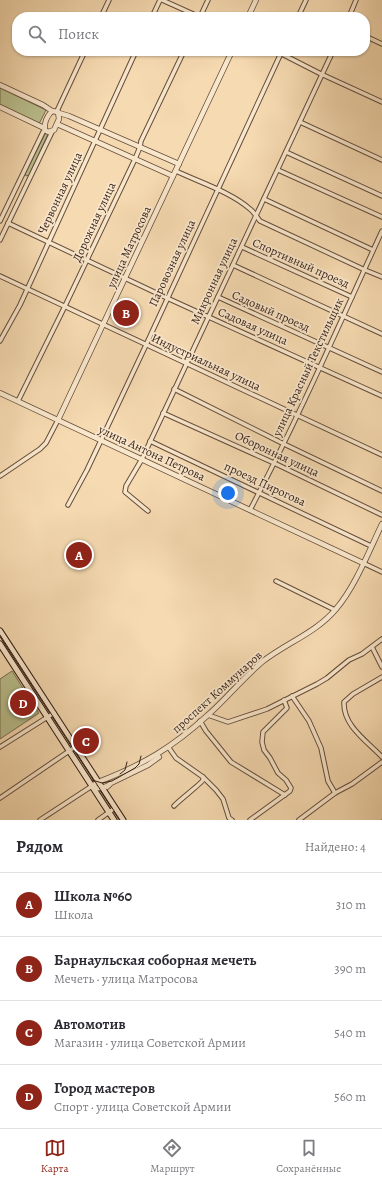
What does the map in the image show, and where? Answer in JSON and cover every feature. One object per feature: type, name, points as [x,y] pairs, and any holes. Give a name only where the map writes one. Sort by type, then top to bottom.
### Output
[{"type":"main road","points":[[0,631],[2,639],[54,713],[123,820]]},
{"type":"main road","points":[[0,644],[114,820]]},
{"type":"street","points":[[103,12],[109,0]]},
{"type":"street","points":[[155,12],[161,0],[189,12]]},
{"type":"street","points":[[202,12],[208,0]]},
{"type":"street","points":[[250,12],[256,0]]},
{"type":"street","points":[[300,12],[306,0]]},
{"type":"street","points":[[351,12],[356,0]]},
{"type":"street","points":[[370,38],[382,44]]},
{"type":"street","points":[[0,240],[57,124],[56,112],[83,56]]},
{"type":"street","name":"Червонная улица","points":[[0,341],[20,305],[26,288],[134,56]]},
{"type":"street","name":"Дорожная улица","points":[[18,401],[135,159],[141,141],[182,56]]},
{"type":"street","name":"улица Матросова","points":[[0,476],[43,446],[50,437],[230,56]]},
{"type":"street","name":"Паровозная улица","points":[[68,505],[146,345],[279,56]]},
{"type":"street","points":[[288,56],[321,74],[382,102]]},
{"type":"street","name":"Микронная улица","points":[[148,511],[125,492],[126,486],[142,459],[330,56]]},
{"type":"street","points":[[0,85],[56,112],[69,116],[178,164]]},
{"type":"street","points":[[0,107],[45,129],[48,132],[52,132]]},
{"type":"street","points":[[0,221],[45,129],[47,118],[56,112]]},
{"type":"street","points":[[300,122],[382,160]]},
{"type":"street","points":[[57,124],[173,176]]},
{"type":"street","points":[[286,152],[382,196]]},
{"type":"street","points":[[278,170],[382,217]]},
{"type":"street","points":[[176,171],[243,203],[252,210],[260,221],[382,277]]},
{"type":"street","points":[[264,199],[373,250]]},
{"type":"street","name":"Садовая улица","points":[[8,223],[49,241],[167,298],[382,396]]},
{"type":"street","name":"улица Красный Текстильщик","points":[[250,510],[298,416],[328,347],[382,231]]},
{"type":"street","name":"Спортивный проезд","points":[[242,247],[352,297]]},
{"type":"street","points":[[233,265],[382,334]]},
{"type":"street","name":"Индустриальная улица","points":[[0,276],[382,455]]},
{"type":"street","name":"Садовый проезд","points":[[218,297],[382,372]]},
{"type":"street","points":[[174,388],[284,444],[382,491]]},
{"type":"street","name":"улица Антона Петрова","points":[[0,393],[382,572]]},
{"type":"street","name":"Оборонная улица","points":[[163,413],[274,463],[382,515]]},
{"type":"street","name":"проезд Пирогова","points":[[150,441],[372,546]]},
{"type":"street","name":"проспект Коммунаров","points":[[102,788],[151,763],[208,715],[256,667],[317,626],[335,610],[350,589],[382,524]]},
{"type":"street","points":[[276,581],[335,610]]},
{"type":"street","points":[[208,715],[228,722],[267,709],[327,678],[349,660],[362,654],[382,639]]},
{"type":"street","points":[[372,647],[382,667]]},
{"type":"street","points":[[382,676],[353,694],[344,702],[344,709],[348,722],[382,757]]},
{"type":"street","points":[[292,696],[309,721],[321,748],[328,781],[335,792]]},
{"type":"street","points":[[250,820],[285,794],[290,792],[290,786],[278,773],[264,750],[262,742],[263,732],[286,710],[287,706],[284,700]]},
{"type":"street","points":[[0,748],[54,713]]},
{"type":"street","points":[[200,721],[206,731],[231,762],[285,794]]},
{"type":"street","points":[[0,798],[75,747]]},
{"type":"street","points":[[169,748],[176,758],[203,777],[216,790],[223,799],[229,819]]},
{"type":"street","name":"проспект Коммунаров","points":[[92,786],[169,748]]},
{"type":"street","points":[[299,820],[335,792],[352,784],[382,762]]},
{"type":"street","points":[[174,806],[184,795],[203,780],[203,777]]},
{"type":"street","points":[[107,796],[106,790],[109,785]]},
{"type":"street","points":[[40,820],[92,786],[97,789],[102,788]]},
{"type":"street","points":[[98,820],[115,808]]},
{"type":"green space","points":[[0,88],[46,110],[39,124],[0,106]]},
{"type":"green space","points":[[46,132],[48,134],[29,175],[26,176],[25,174]]},
{"type":"green space","points":[[12,671],[39,713],[0,739],[0,679]]},
{"type":"tram line","points":[[0,635],[120,820]]},
{"type":"tram line","points":[[92,780],[102,783],[112,781],[135,768],[139,764],[141,756]]},
{"type":"tram line","points":[[120,774],[125,770],[127,762]]},
{"type":"place","name":"Барнаульская соборная мечеть","points":[[126,313]]},
{"type":"place","name":"Школа №60","points":[[79,555]]},
{"type":"place","name":"Город мастеров","points":[[23,703]]},
{"type":"place","name":"Автомотив","points":[[86,741]]}]
